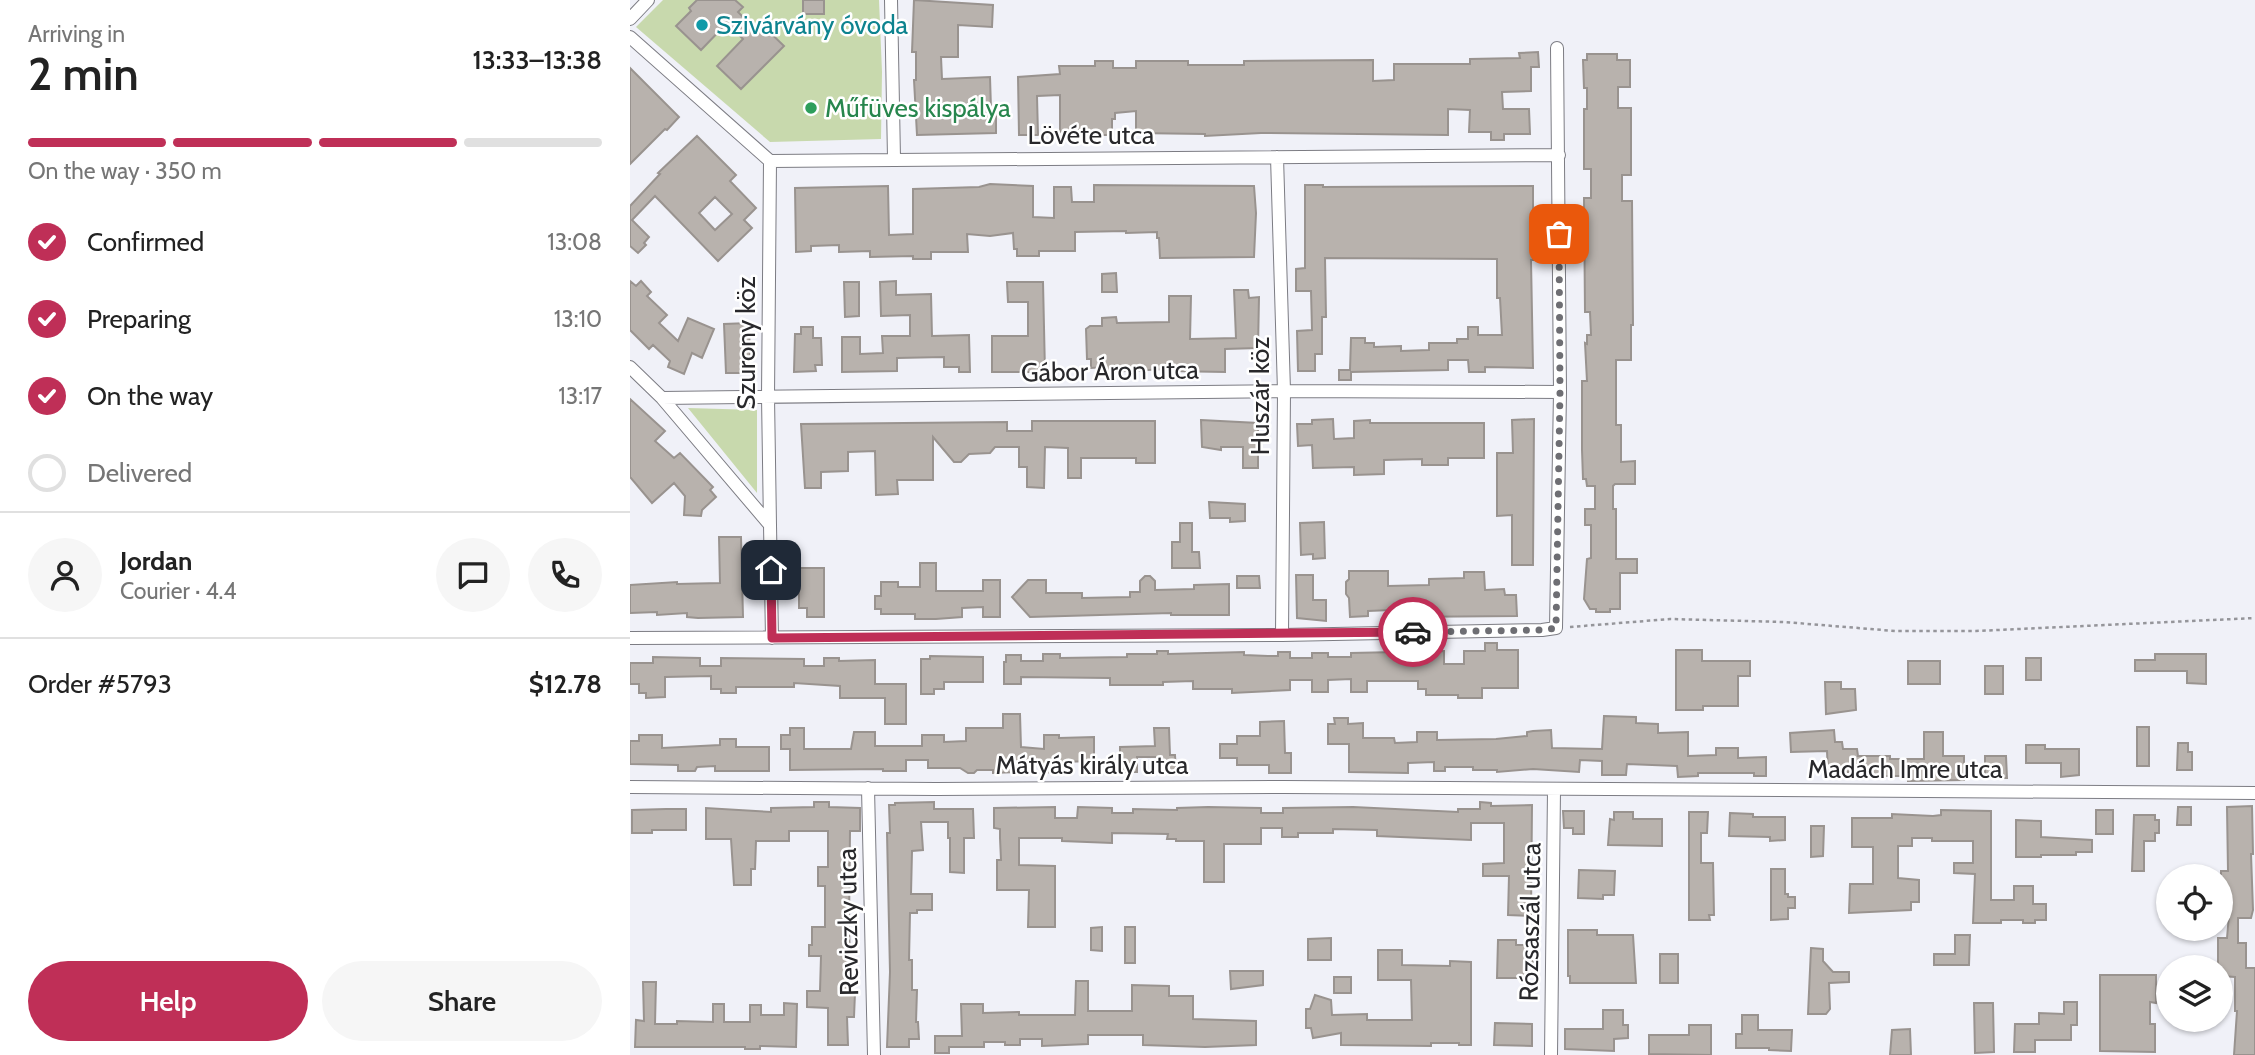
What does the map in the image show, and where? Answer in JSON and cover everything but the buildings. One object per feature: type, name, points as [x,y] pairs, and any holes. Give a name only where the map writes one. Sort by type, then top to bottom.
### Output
[{"type":"street","points":[[630,19],[648,0]]},
{"type":"street","points":[[891,0],[894,158]]},
{"type":"street","points":[[630,37],[770,161]]},
{"type":"street","points":[[630,638],[1282,635],[1556,628],[1560,392],[1557,48]]},
{"type":"street","name":"Lövéte utca","points":[[770,161],[1559,155]]},
{"type":"street","name":"Huszár köz","points":[[1277,157],[1284,391],[1282,635]]},
{"type":"street","name":"Szurony köz","points":[[770,161],[770,524]]},
{"type":"street","points":[[630,367],[662,398],[770,524],[772,638]]},
{"type":"street","name":"Gábor Áron utca","points":[[662,398],[1284,391],[1560,392]]},
{"type":"street","name":"Mátyás király utca","points":[[630,787],[1284,787],[1554,790]]},
{"type":"street","name":"Reviczky utca","points":[[868,788],[874,1055]]},
{"type":"street","name":"Madách Imre utca","points":[[1554,790],[2255,793]]},
{"type":"street","name":"Rózsaszál utca","points":[[1550,1055],[1554,790]]},
{"type":"path","points":[[1556,628],[1670,619],[1784,622],[1895,631],[1976,631],[2255,618]]},
{"type":"green space","points":[[663,0],[879,0],[881,139],[770,142],[636,27]]},
{"type":"green space","points":[[688,408],[757,410],[757,493]]},
{"type":"way so far","points":[[1413,632],[1556,628],[1560,392],[1559,234]]},
{"type":"place","name":"Szivárvány óvoda","points":[[702,25]]},
{"type":"place","name":"Műfüves kispálya","points":[[811,108]]},
{"type":"route","points":[[771,570],[772,638],[1413,632]]}]
